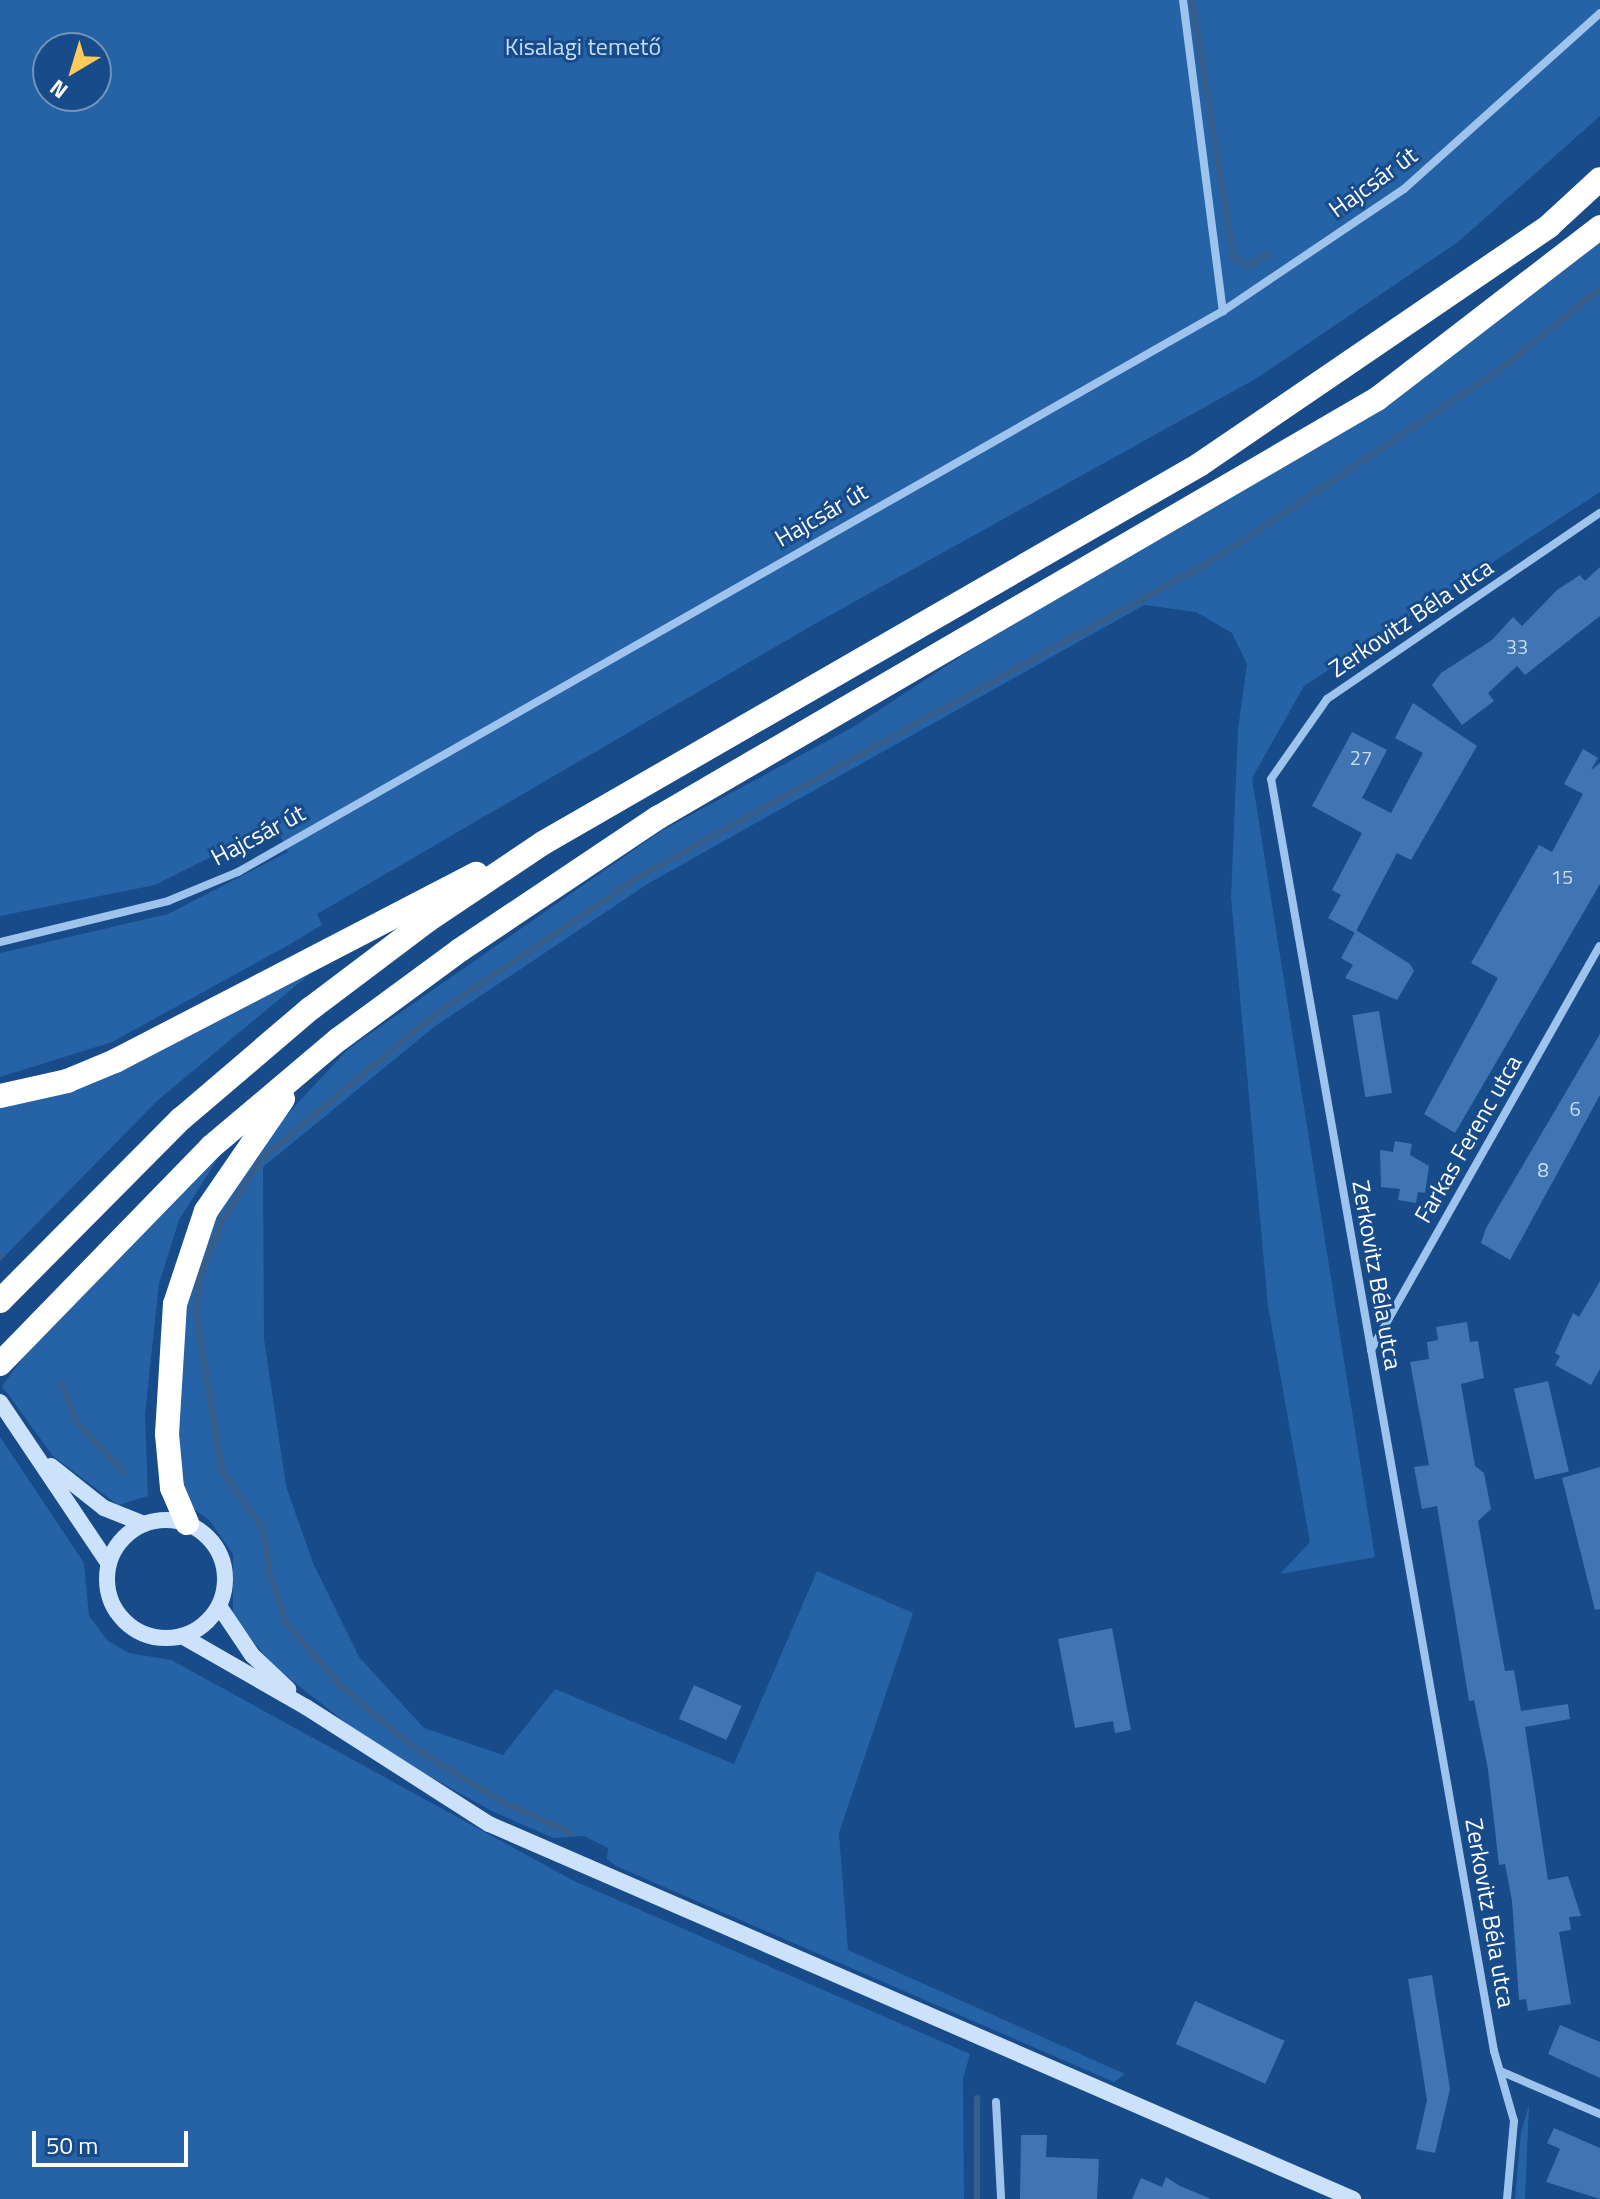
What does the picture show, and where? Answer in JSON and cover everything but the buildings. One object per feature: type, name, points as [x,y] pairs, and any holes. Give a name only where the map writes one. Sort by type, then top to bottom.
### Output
[{"type":"highway","points":[[0,1301],[114,1181],[250,1059],[370,962],[543,843],[1199,465],[1549,226],[1600,179]]},
{"type":"highway","points":[[0,1364],[149,1205],[311,1062],[460,950],[659,817],[1377,399],[1600,227]]},
{"type":"highway","points":[[0,1096],[67,1081],[115,1061],[434,893],[543,843]]},
{"type":"highway","points":[[187,1523],[172,1488],[167,1434],[170,1347],[182,1274],[229,1171],[311,1062]]},
{"type":"street","points":[[1183,0],[1223,311]]},
{"type":"street","name":"Hajcsár út","points":[[0,942],[168,901],[238,872],[1223,311],[1404,189],[1600,13]]},
{"type":"street","name":"Zerkovitz Béla utca","points":[[1507,2199],[1514,2121],[1500,2071],[1271,779],[1327,699],[1600,513]]},
{"type":"street","name":"Farkas Ferenc utca","points":[[1370,1351],[1600,946]]},
{"type":"street","points":[[3,1407],[40,1457],[109,1564]]},
{"type":"street","points":[[40,1457],[104,1508],[144,1524],[187,1523],[218,1549],[225,1577],[219,1606],[182,1636]]},
{"type":"street","points":[[144,1524],[122,1540],[109,1564],[110,1594],[125,1620],[151,1635],[182,1636],[306,1707],[452,1802],[555,1855],[1353,2199]]},
{"type":"street","points":[[219,1606],[252,1655],[306,1707]]},
{"type":"street","points":[[1500,2071],[1600,2114]]},
{"type":"street","points":[[996,2102],[1001,2199]]},
{"type":"green space","name":"Kisalagi temető","points":[[0,0],[1600,0],[1600,116],[1458,242],[1257,378],[825,618],[317,914],[322,925],[287,946],[112,1042],[0,1077],[0,953],[168,914],[288,852],[275,825],[155,885],[0,916]]},
{"type":"green space","points":[[1600,238],[1600,492],[1304,686],[1252,778],[1375,1557],[1280,1574],[1310,1542],[1268,1306],[1231,897],[1238,730],[1247,664],[1232,633],[1196,612],[1144,605],[649,883],[434,1027],[263,1167],[264,1339],[286,1486],[313,1563],[359,1657],[424,1728],[503,1755],[555,1689],[734,1764],[817,1571],[913,1613],[839,1833],[848,1950],[1125,2074],[1114,2082],[616,1866],[607,1859],[608,1848],[584,1836],[553,1838],[494,1812],[378,1748],[271,1664],[233,1615],[233,1554],[209,1520],[187,1504],[181,1486],[174,1372],[196,1245],[271,1132],[348,1049],[661,831],[853,727]]},
{"type":"green space","points":[[312,972],[157,1101],[0,1261],[0,1105]]},
{"type":"green space","points":[[223,1150],[179,1220],[159,1284],[145,1414],[148,1496],[118,1505],[53,1456],[2,1386],[37,1339]]},
{"type":"green space","points":[[0,1437],[84,1563],[89,1616],[108,1641],[129,1653],[171,1660],[574,1881],[970,2054],[963,2079],[964,2199],[0,2199]]},
{"type":"green space","points":[[1529,2105],[1525,2199],[1515,2199],[1521,2132]]},
{"type":"waterway","points":[[1192,0],[1233,257],[1248,266],[1268,254]]},
{"type":"waterway","points":[[571,1833],[502,1802],[413,1747],[342,1687],[287,1624],[270,1576],[263,1529],[222,1471],[196,1314],[200,1278],[222,1221],[261,1159],[429,1019],[642,875],[1218,557],[1502,368],[1600,289]]},
{"type":"waterway","points":[[61,1382],[77,1423],[124,1472]]},
{"type":"waterway","points":[[977,2098],[977,2199]]}]
